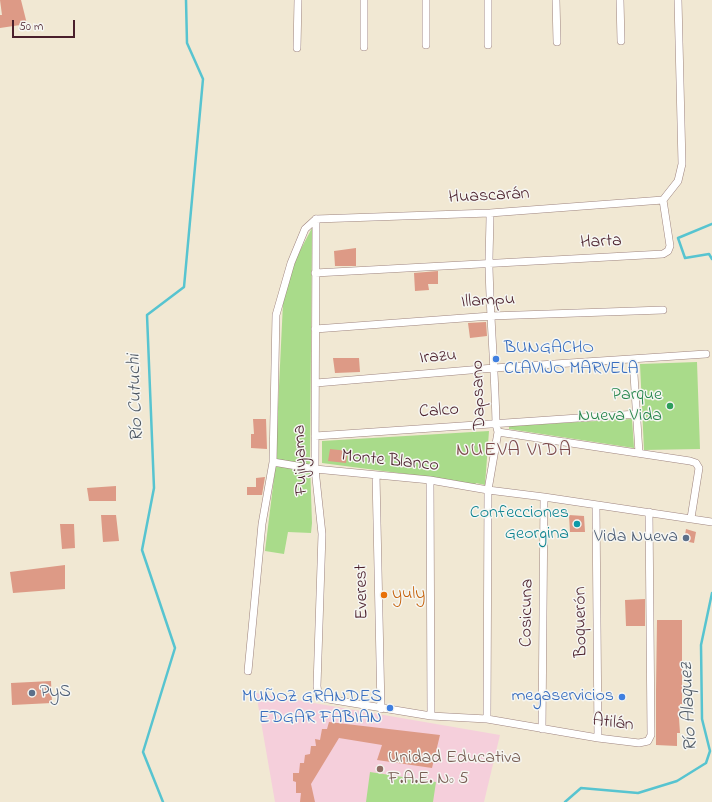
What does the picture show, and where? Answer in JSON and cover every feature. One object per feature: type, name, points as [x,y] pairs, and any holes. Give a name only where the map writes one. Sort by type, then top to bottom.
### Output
[{"type":"street","points":[[297,48],[298,0]]},
{"type":"street","points":[[364,0],[364,47]]},
{"type":"street","points":[[426,0],[426,45]]},
{"type":"street","points":[[488,0],[488,45]]},
{"type":"street","points":[[556,0],[557,42]]},
{"type":"street","points":[[620,0],[621,41]]},
{"type":"street","points":[[663,200],[678,182],[682,164],[678,0]]},
{"type":"street","name":"Huascarán","points":[[316,219],[490,213],[663,200]]},
{"type":"street","name":"Harta","points":[[315,274],[663,254],[668,251],[670,246],[663,200]]},
{"type":"street","name":"Dapsano","points":[[487,719],[488,490],[498,432],[496,424],[490,316],[490,213]]},
{"type":"street","points":[[248,671],[262,524],[273,462],[276,315],[291,263],[305,229],[316,219]]},
{"type":"street","name":"Fujiyama","points":[[316,219],[315,468],[322,534],[317,686],[318,694],[322,698]]},
{"type":"street","name":"Illampu","points":[[315,329],[490,316],[663,310]]},
{"type":"street","name":"Irazu","points":[[316,383],[494,368],[706,354]]},
{"type":"street","points":[[633,359],[639,453]]},
{"type":"street","name":"Calco","points":[[315,436],[637,414]]},
{"type":"street","points":[[498,432],[690,460],[696,463],[699,468],[690,518]]},
{"type":"street","name":"Monte Blanco","points":[[273,462],[430,480],[488,490],[712,522]]},
{"type":"street","name":"Everest","points":[[376,475],[381,709]]},
{"type":"street","points":[[430,480],[431,716]]},
{"type":"street","name":"Cosicuna","points":[[542,729],[544,497]]},
{"type":"street","name":"Boquerón","points":[[596,505],[598,738]]},
{"type":"street","name":"Atilán","points":[[322,698],[381,709],[431,716],[487,719],[598,738],[639,743],[648,741],[651,735],[649,512]]},
{"type":"shaded area","name":"Unidad Educativa F.A.E. Nº 5","points":[[256,693],[500,735],[484,802],[275,802]]},
{"type":"green space","points":[[312,228],[310,463],[312,523],[311,533],[288,532],[284,554],[265,551],[275,470],[283,303],[294,262]]},
{"type":"green space","name":"Parque Nueva Vida","points":[[697,362],[700,449],[644,450],[640,364]]},
{"type":"green space","points":[[632,419],[634,448],[509,429],[509,426]]},
{"type":"green space","points":[[489,431],[485,485],[476,483],[475,485],[452,480],[322,463],[322,441]]},
{"type":"green space","points":[[370,772],[436,782],[433,802],[366,802]]},
{"type":"building","points":[[0,0],[21,0],[27,24],[0,28],[0,15],[2,15]]},
{"type":"building","points":[[356,248],[356,266],[335,266],[334,251]]},
{"type":"building","points":[[438,271],[438,284],[428,284],[429,290],[415,291],[414,273]]},
{"type":"building","points":[[486,322],[487,336],[470,338],[468,323]]},
{"type":"building","points":[[333,358],[359,358],[360,372],[335,373]]},
{"type":"building","points":[[253,419],[266,419],[267,449],[251,448],[251,434],[254,434]]},
{"type":"building","points":[[330,449],[348,451],[346,463],[328,461]]},
{"type":"building","points":[[265,477],[262,495],[247,495],[247,487],[256,487],[256,478]]},
{"type":"building","points":[[116,486],[116,501],[89,501],[87,488]]},
{"type":"building","points":[[101,515],[116,515],[119,541],[103,542]]},
{"type":"building","name":"Confecciones Georgina","points":[[569,515],[584,516],[585,532],[570,532]]},
{"type":"building","points":[[60,524],[74,524],[75,548],[62,549]]},
{"type":"building","points":[[686,529],[696,532],[694,543],[684,541]]},
{"type":"building","points":[[65,565],[65,589],[13,593],[10,572]]},
{"type":"building","points":[[645,599],[645,626],[626,626],[625,600]]},
{"type":"building","points":[[657,620],[682,620],[682,704],[680,704],[680,733],[677,733],[677,746],[656,745]]},
{"type":"building","name":"PyS","points":[[51,681],[52,703],[12,705],[11,683]]},
{"type":"building","points":[[329,722],[440,735],[432,768],[377,760],[382,745],[339,738],[311,784],[315,802],[300,802],[301,793],[296,793],[296,782],[293,781],[293,773],[299,773],[300,763],[304,763],[305,755],[310,754],[311,746],[316,746],[315,739],[320,740],[322,729],[327,729]]},
{"type":"waterway","name":"Río Cutuchi","points":[[163,802],[143,752],[175,648],[142,550],[154,488],[147,315],[184,287],[203,79],[187,43],[186,0]]},
{"type":"waterway","name":"Río Alaquez","points":[[712,224],[678,238],[685,258],[709,254],[712,259]]},
{"type":"waterway","name":"Río Alaquez","points":[[565,802],[581,788],[638,793],[677,781],[706,763],[710,751],[702,719],[701,645],[712,593]]},
{"type":"place","name":"BUNGACHO CLAVIJO MARVELA","points":[[496,359]]},
{"type":"place","name":"Parque Nueva Vida","points":[[670,406]]},
{"type":"place","name":"Confecciones Georgina","points":[[577,524]]},
{"type":"place","name":"Vida Nueva","points":[[686,538]]},
{"type":"place","name":"yuly","points":[[384,595]]},
{"type":"place","name":"PyS","points":[[32,693]]},
{"type":"place","name":"megaservicios","points":[[622,697]]},
{"type":"place","name":"MUÑOZ GRANDES EDGAR FABIAN","points":[[390,708]]},
{"type":"place","name":"Unidad Educativa F.A.E. Nº 5","points":[[380,769]]},
{"type":"district","name":"NUEVA VIDA","points":[[514,452]]}]
